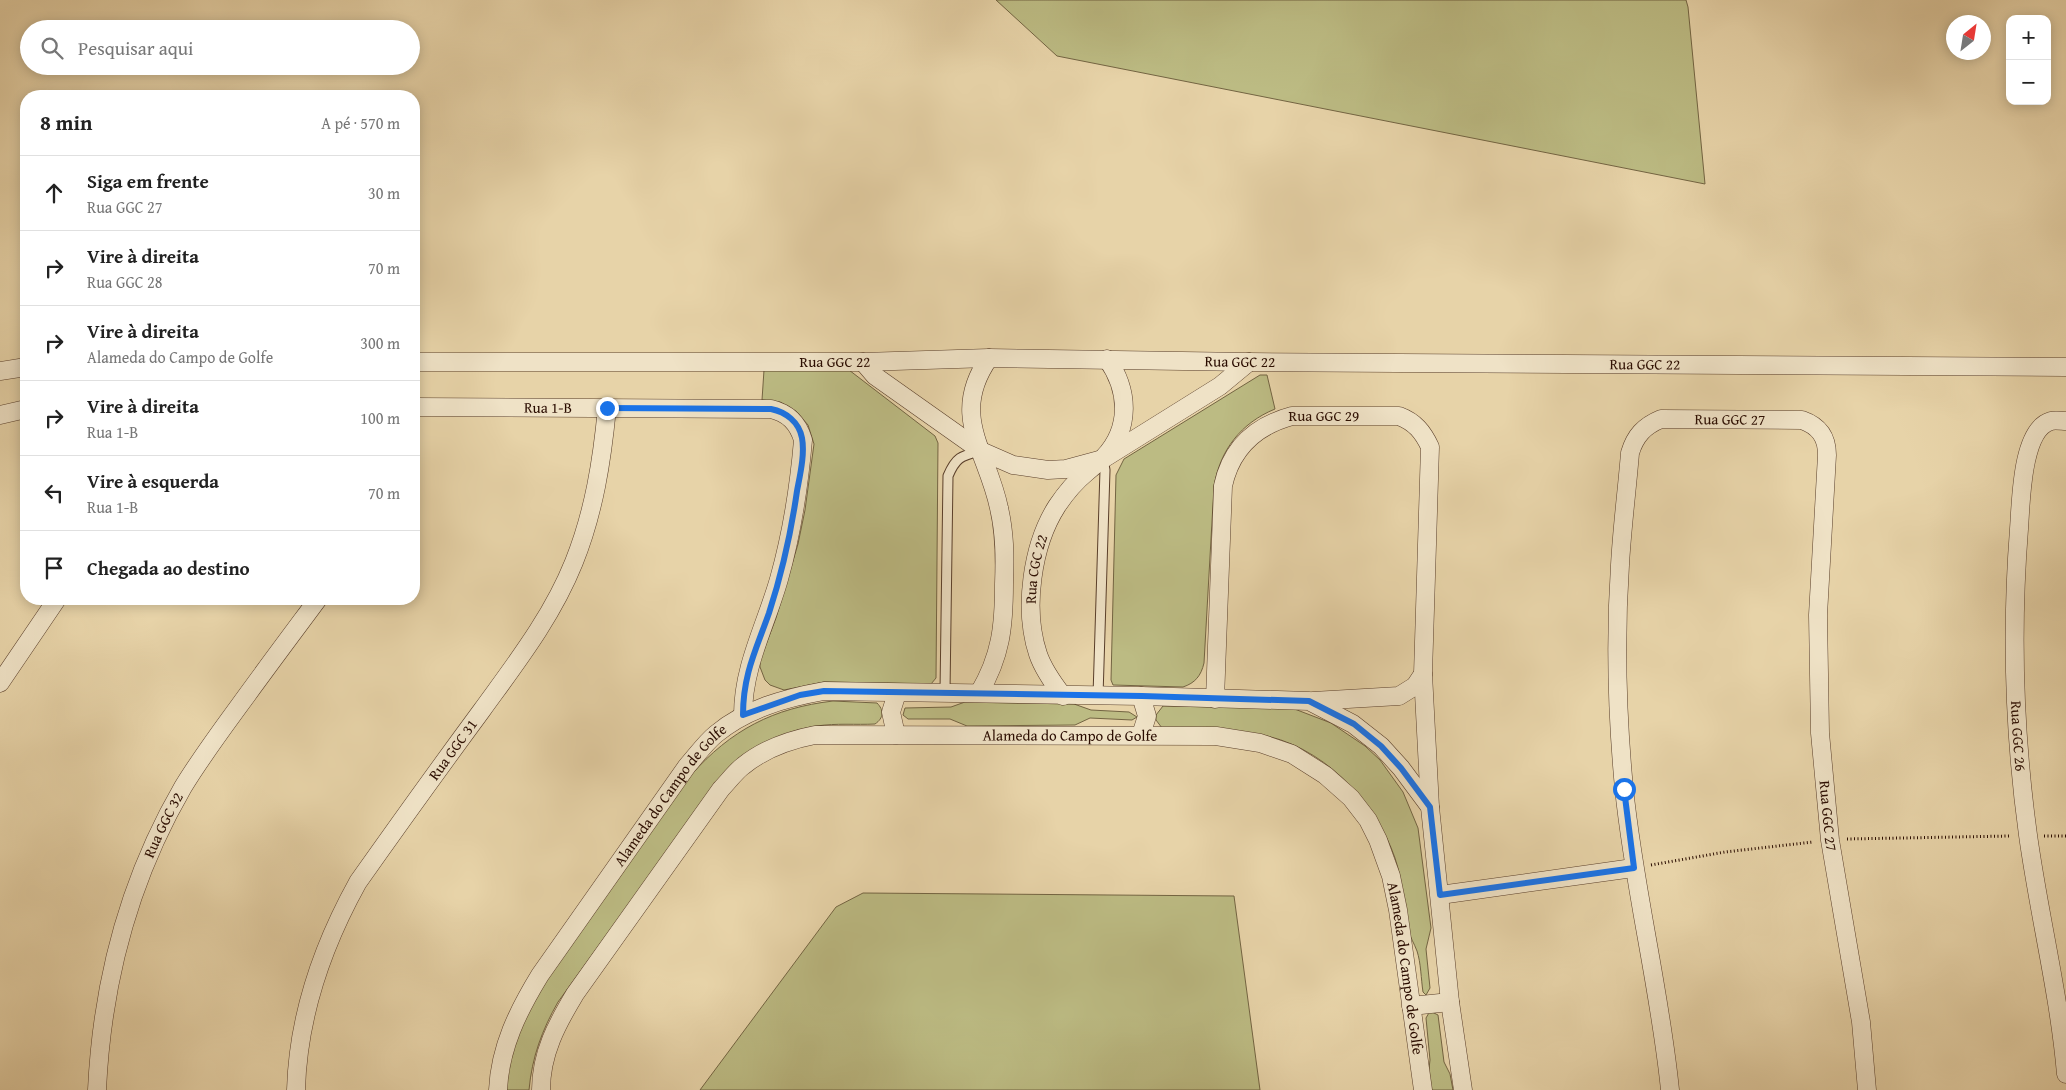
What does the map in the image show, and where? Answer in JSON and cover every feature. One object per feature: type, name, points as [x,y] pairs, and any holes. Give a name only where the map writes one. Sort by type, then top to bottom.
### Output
[{"type":"street","name":"Rua GGC 22","points":[[420,362],[863,362],[989,358],[1249,362],[2066,367]]},
{"type":"street","points":[[980,451],[972,428],[971,404],[976,379],[989,358]]},
{"type":"street","points":[[1103,459],[1118,438],[1125,402],[1119,379],[1107,359]]},
{"type":"street","name":"Rua CGC 22","points":[[863,362],[875,376],[980,451],[1013,465],[1048,470],[1066,469],[1103,459]]},
{"type":"street","name":"Rua CGC 22","points":[[1063,696],[1045,670],[1034,640],[1031,609],[1035,560],[1040,541],[1057,505],[1076,483],[1103,459],[1220,386],[1249,362]]},
{"type":"street","points":[[0,371],[20,368]]},
{"type":"street","name":"Rua 1-B","points":[[420,406],[771,409],[786,414],[797,425],[803,440],[800,475],[788,544],[768,615],[746,676],[743,715]]},
{"type":"street","name":"Rua GGC 31","points":[[296,1090],[299,1054],[312,992],[320,963],[343,908],[358,882],[535,636],[570,572],[586,531],[595,496],[602,462],[607,408]]},
{"type":"street","points":[[0,415],[20,410]]},
{"type":"street","name":"Rua GGC 29","points":[[1215,699],[1222,486],[1234,455],[1247,440],[1268,424],[1292,416],[1399,416],[1413,423],[1426,437],[1430,447],[1423,674],[1430,807]]},
{"type":"street","name":"Rua GGC 27","points":[[1670,1090],[1668,1064],[1634,868],[1623,780],[1617,674],[1620,565],[1630,453],[1633,444],[1644,428],[1661,419],[1802,420],[1810,423],[1822,434],[1827,448],[1818,615],[1818,680],[1824,787],[1832,849],[1861,1022],[1868,1090]]},
{"type":"street","name":"Rua GGC 26","points":[[2066,422],[2051,421],[2043,426],[2028,449],[2020,516],[2014,614],[2016,710],[2021,777],[2028,836],[2058,997],[2066,1074]]},
{"type":"street","name":"Rua CGC 22","points":[[979,693],[993,667],[1002,633],[1005,548],[1003,528],[994,488],[980,451]]},
{"type":"street","points":[[0,683],[53,605]]},
{"type":"street","name":"Rua GGC 32","points":[[97,1090],[103,1013],[110,974],[120,935],[147,859],[164,822],[205,752],[314,605]]},
{"type":"street","points":[[1309,701],[1399,696],[1415,686],[1423,674]]},
{"type":"street","name":"Alameda do Campo de Golfe","points":[[498,1090],[499,1073],[506,1041],[520,1009],[540,975],[687,766],[715,735],[743,715],[800,695],[824,691],[945,692],[1309,701],[1354,724],[1381,746],[1401,768],[1430,807]]},
{"type":"street","points":[[896,735],[891,712],[897,693]]},
{"type":"street","points":[[1141,735],[1147,716],[1142,696]]},
{"type":"street","name":"Alameda do Campo de Golfe","points":[[541,1090],[545,1054],[561,1016],[721,789],[742,766],[770,749],[791,740],[815,735],[1216,736],[1260,743],[1292,754],[1326,775],[1351,798],[1368,820],[1378,840],[1391,876],[1398,910],[1423,1090]]},
{"type":"street","points":[[1430,807],[1450,1002],[1463,1090]]},
{"type":"street","points":[[1440,895],[1634,868]]},
{"type":"street","points":[[1411,1006],[1450,1002]]},
{"type":"lane","points":[[945,692],[948,476],[954,462],[964,455],[980,451]]},
{"type":"lane","points":[[1098,696],[1105,470],[1103,459]]},
{"type":"shaded area","points":[[996,0],[1686,0],[1705,184],[1057,56]]},
{"type":"shaded area","points":[[764,370],[849,370],[935,436],[938,443],[936,678],[931,684],[824,682],[784,690],[770,685],[765,680],[760,667],[760,660],[776,618],[798,544],[805,510],[814,444],[808,425],[796,411],[780,402],[762,400]]},
{"type":"shaded area","points":[[1260,375],[1267,375],[1275,409],[1252,422],[1234,439],[1221,461],[1214,486],[1204,663],[1201,672],[1194,681],[1183,687],[1113,685],[1111,680],[1116,475],[1124,459]]},
{"type":"shaded area","points":[[833,701],[877,703],[881,708],[882,714],[875,724],[824,725],[791,732],[754,750],[722,775],[558,1002],[539,1044],[529,1090],[505,1090],[509,1059],[532,1000],[691,775],[722,745],[754,724],[791,709]]},
{"type":"shaded area","points":[[965,702],[1074,704],[1091,710],[1129,712],[1137,717],[1132,720],[1090,718],[1075,725],[967,726],[950,719],[908,719],[903,715],[905,708],[951,707]]},
{"type":"shaded area","points":[[1163,706],[1292,708],[1331,723],[1365,746],[1380,760],[1403,792],[1418,828],[1431,928],[1426,949],[1430,988],[1426,995],[1423,992],[1416,948],[1408,930],[1400,876],[1395,858],[1386,836],[1359,796],[1324,762],[1303,749],[1280,740],[1245,732],[1162,728],[1156,720],[1156,715]]},
{"type":"shaded area","points":[[863,893],[1234,896],[1260,1090],[700,1090],[836,907]]},
{"type":"shaded area","points":[[1430,1011],[1438,1015],[1444,1062],[1450,1074],[1453,1090],[1430,1090],[1428,1077],[1430,1060],[1426,1018]]},
{"type":"route","points":[[607,408],[771,409],[786,414],[797,425],[803,440],[795,510],[779,580],[746,676],[743,715],[800,695],[824,691],[1142,696],[1309,701],[1354,724],[1381,746],[1401,768],[1430,807],[1440,895],[1634,868],[1624,789]]}]
